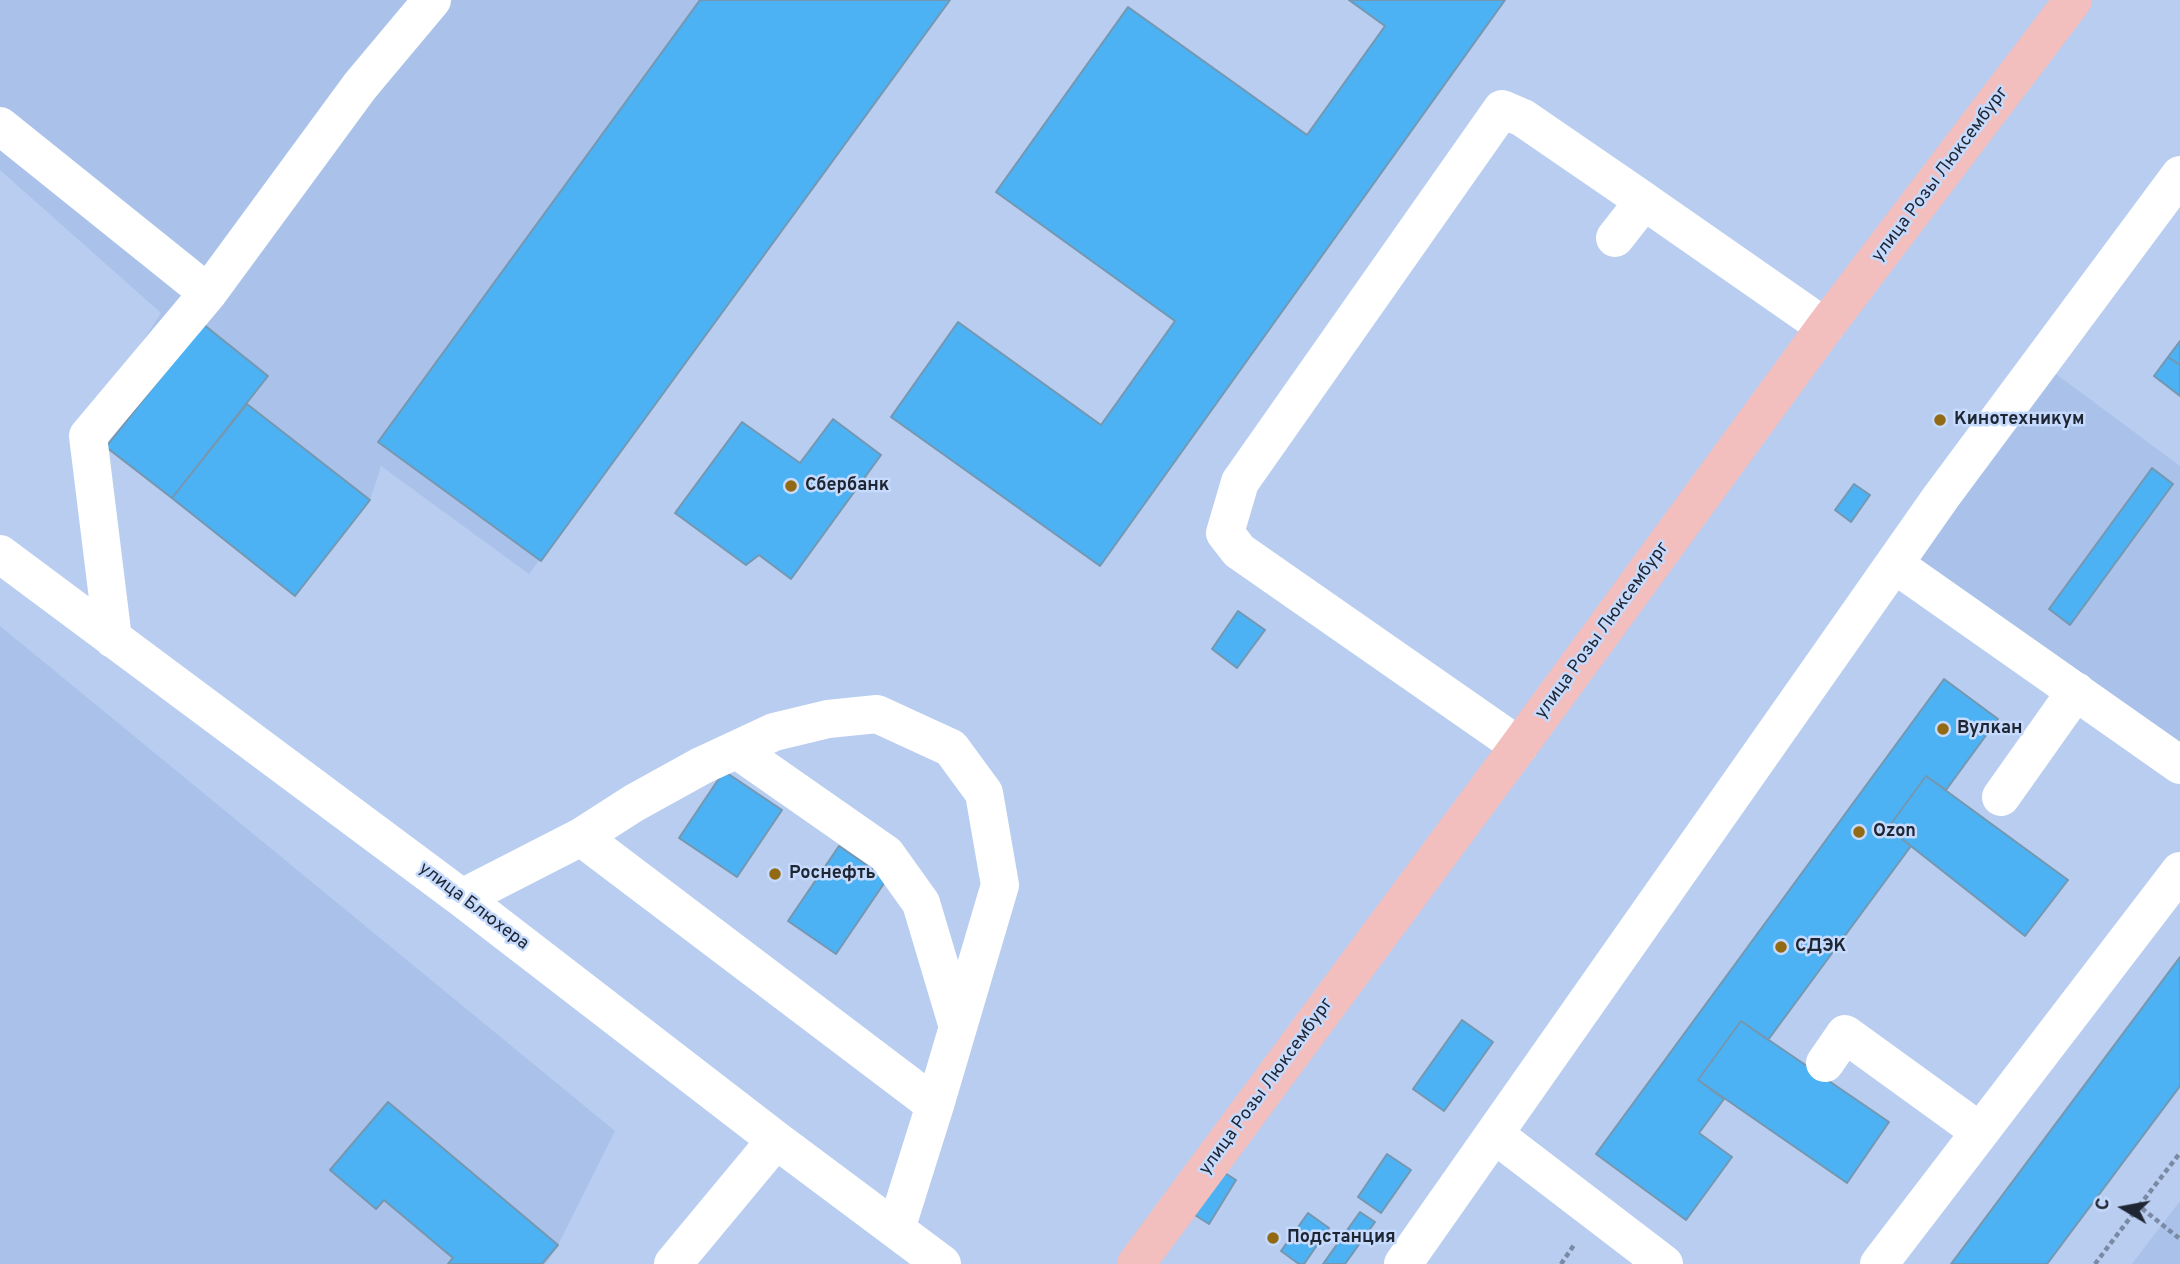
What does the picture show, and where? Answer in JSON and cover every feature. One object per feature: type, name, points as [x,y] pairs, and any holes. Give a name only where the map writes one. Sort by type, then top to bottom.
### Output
[{"type":"main road","name":"улица Розы Люксембург","points":[[1136,1264],[1520,746],[1825,327],[2073,0]]},
{"type":"street","points":[[113,639],[88,436],[208,293],[360,86],[432,0]]},
{"type":"street","points":[[1520,746],[1239,551],[1225,533],[1240,482],[1502,109],[1523,118],[1825,327]]},
{"type":"street","points":[[0,126],[208,293]]},
{"type":"street","points":[[1403,1264],[1894,564],[2180,175]]},
{"type":"street","points":[[1615,238],[1644,201]]},
{"type":"street","name":"улица Блюхера","points":[[0,554],[462,898],[776,1140],[943,1264]]},
{"type":"street","points":[[1894,564],[2180,765]]},
{"type":"street","points":[[2001,797],[2076,691]]},
{"type":"street","points":[[462,898],[581,837],[701,766],[774,732],[828,719],[877,714],[951,748],[984,793],[1000,886],[896,1229]]},
{"type":"street","points":[[737,750],[887,854],[921,903],[958,1027]]},
{"type":"street","points":[[581,837],[935,1105]]},
{"type":"street","points":[[1879,1264],[2180,871]]},
{"type":"street","points":[[1825,1062],[1845,1034],[1979,1131]]},
{"type":"street","points":[[1494,1134],[1664,1264]]},
{"type":"street","points":[[673,1264],[776,1140]]},
{"type":"path","points":[[2095,1264],[2180,1153]]},
{"type":"path","points":[[2139,1206],[2180,1239]]},
{"type":"shaded area","points":[[0,0],[949,0],[529,574],[381,466],[370,500],[295,596],[84,431],[161,313],[0,170]]},
{"type":"shaded area","points":[[2052,371],[2180,466],[2180,754],[1914,558]]},
{"type":"shaded area","points":[[0,626],[615,1131],[546,1264],[0,1264]]},
{"type":"shaded area","points":[[2180,1201],[2180,1264],[2132,1264]]},
{"type":"building","points":[[700,0],[950,0],[541,561],[378,442]]},
{"type":"building","points":[[1349,0],[1505,0],[1100,566],[891,417],[958,322],[1101,425],[1175,321],[996,192],[1128,7],[1307,135],[1385,26]]},
{"type":"building","points":[[203,324],[268,376],[172,498],[106,447]]},
{"type":"building","points":[[2180,341],[2180,365],[2168,357]]},
{"type":"building","points":[[2168,357],[2180,365],[2180,396],[2154,376]]},
{"type":"building","points":[[247,404],[370,500],[295,596],[172,498]]},
{"type":"building","points":[[833,419],[881,455],[791,579],[759,555],[746,565],[675,513],[742,422],[800,463]]},
{"type":"building","points":[[2152,468],[2173,484],[2070,625],[2049,609]]},
{"type":"building","points":[[1854,484],[1870,495],[1851,522],[1835,510]]},
{"type":"building","points":[[1238,611],[1265,630],[1237,668],[1212,649]]},
{"type":"building","points":[[1944,679],[1998,719],[1946,790],[1926,776],[1888,828],[1911,846],[1768,1040],[1741,1021],[1698,1080],[1724,1099],[1699,1133],[1732,1157],[1686,1220],[1596,1154]]},
{"type":"building","points":[[724,771],[782,810],[737,877],[679,838]]},
{"type":"building","points":[[1926,776],[2068,880],[2025,936],[1888,828]]},
{"type":"building","points":[[839,846],[887,879],[836,954],[788,921]]},
{"type":"building","points":[[2180,957],[2180,1086],[2047,1264],[1951,1264]]},
{"type":"building","points":[[1462,1020],[1493,1042],[1444,1111],[1413,1089]]},
{"type":"building","points":[[1741,1021],[1889,1122],[1847,1183],[1698,1080]]},
{"type":"building","points":[[388,1102],[558,1245],[542,1264],[448,1264],[453,1258],[384,1200],[376,1209],[330,1170]]},
{"type":"building","points":[[1387,1154],[1411,1170],[1381,1213],[1358,1197]]},
{"type":"building","points":[[1217,1168],[1236,1180],[1209,1224],[1190,1212]]},
{"type":"building","points":[[1360,1212],[1375,1222],[1345,1264],[1323,1264]]},
{"type":"building","points":[[1308,1213],[1329,1228],[1304,1264],[1299,1264],[1281,1251]]},
{"type":"place","name":"Кинотехникум","points":[[1940,420]]},
{"type":"place","name":"Сбербанк","points":[[791,486]]},
{"type":"place","name":"Вулкан","points":[[1943,729]]},
{"type":"place","name":"Ozon","points":[[1859,832]]},
{"type":"place","name":"Роснефть","points":[[775,874]]},
{"type":"place","name":"СДЭК","points":[[1781,947]]},
{"type":"place","name":"Подстанция","points":[[1273,1238]]}]
